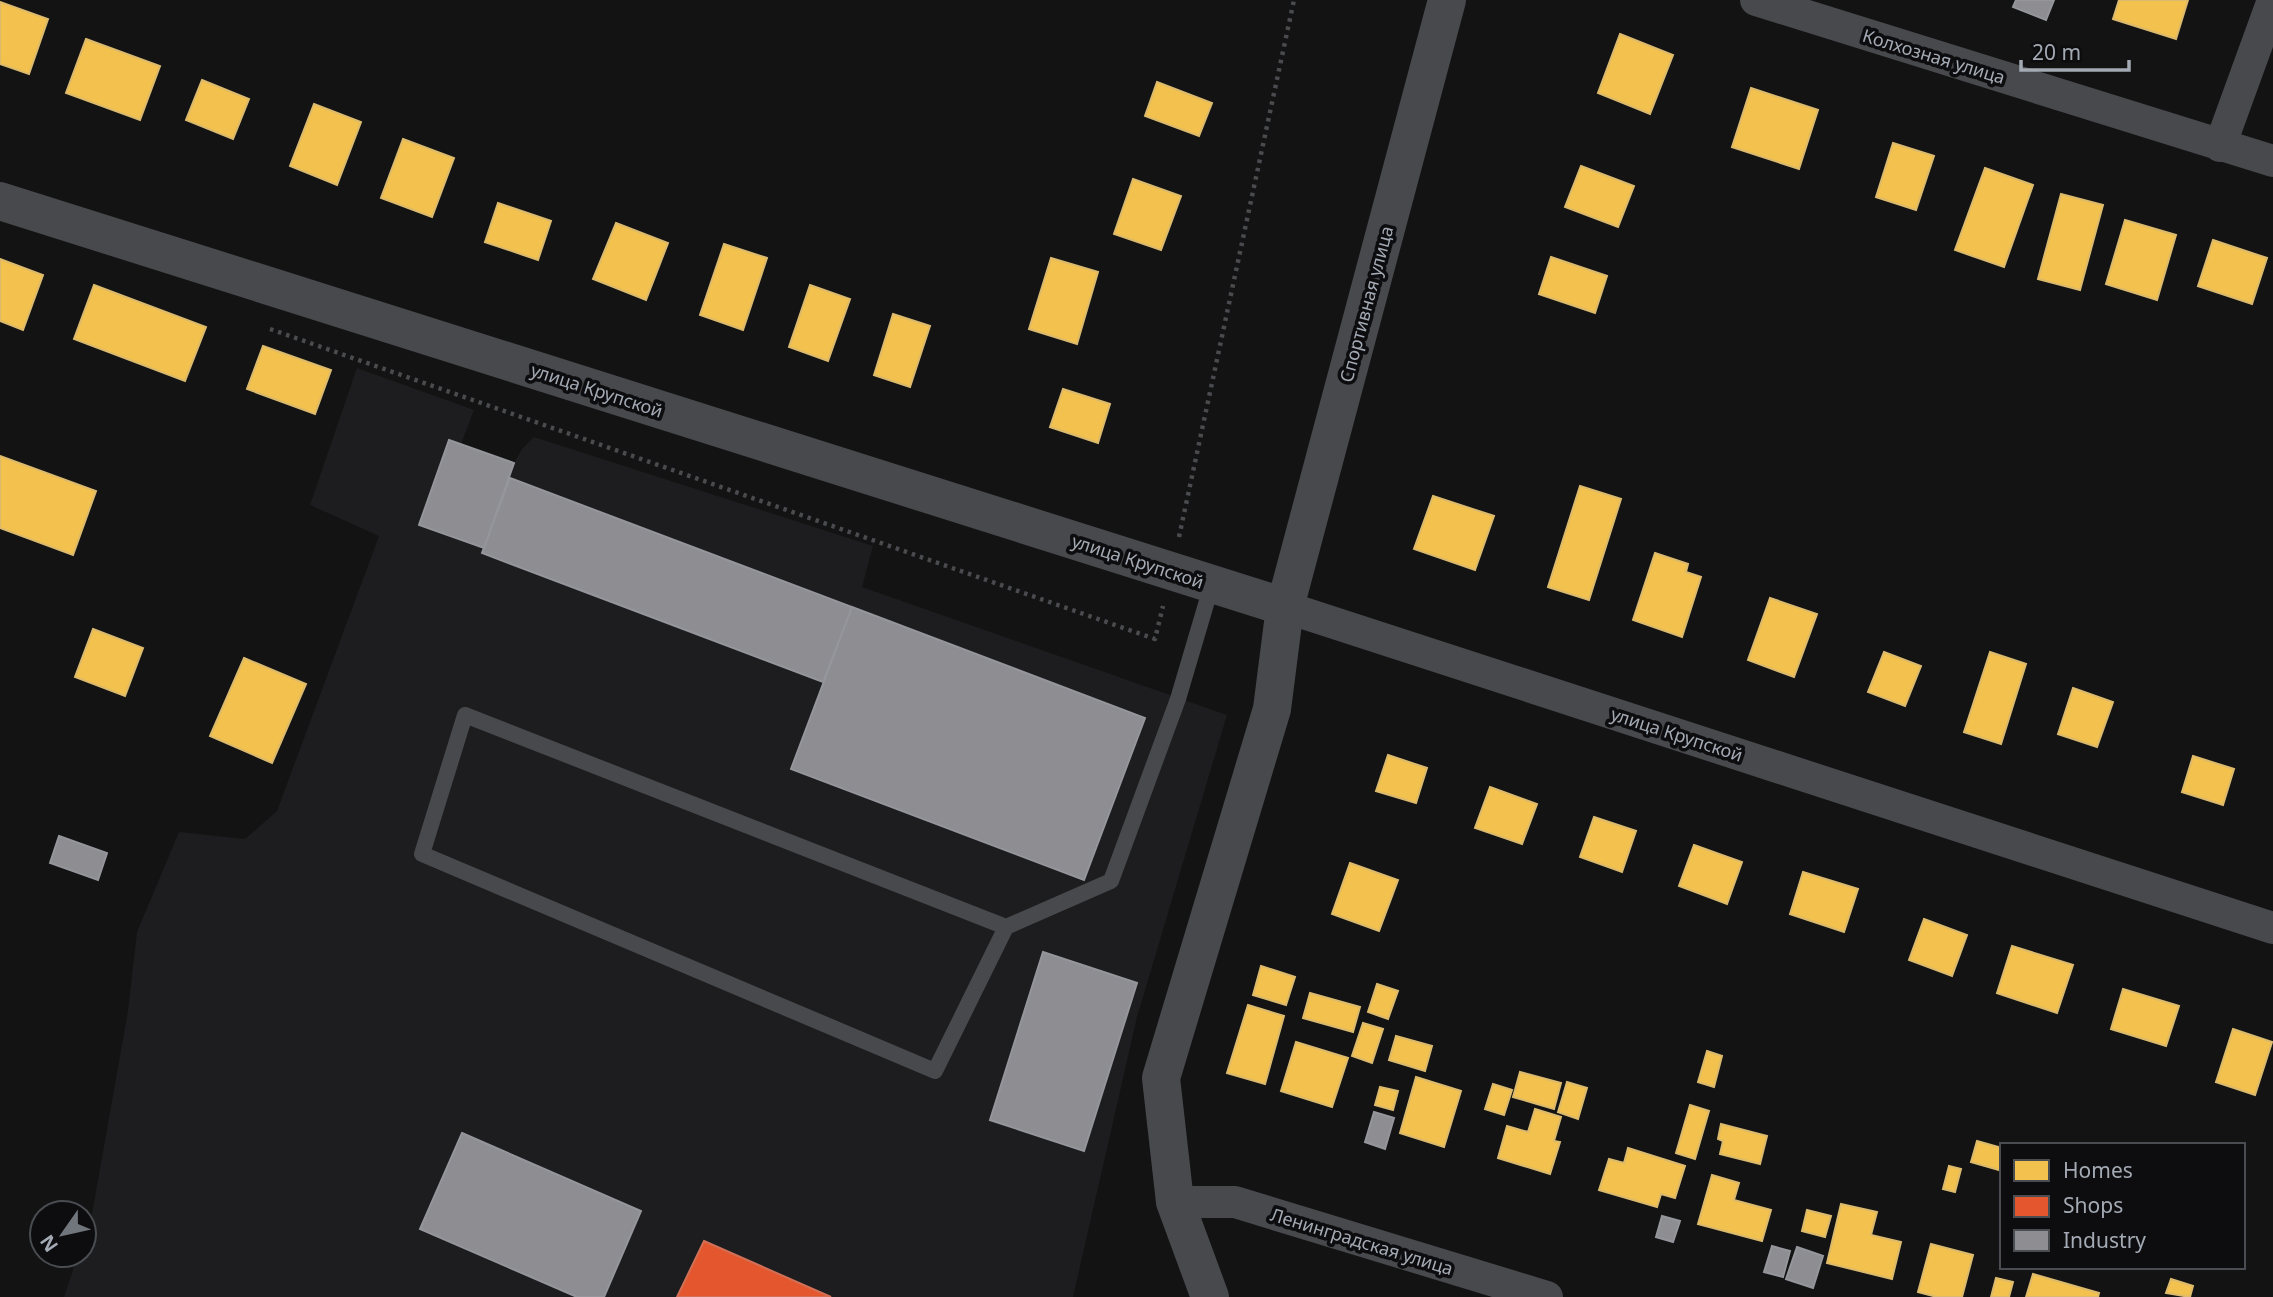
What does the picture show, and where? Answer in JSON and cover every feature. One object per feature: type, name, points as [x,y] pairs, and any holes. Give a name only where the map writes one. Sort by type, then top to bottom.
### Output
[{"type":"street","name":"Спортивная улица","points":[[1210,1297],[1175,1202],[1161,1077],[1272,709],[1285,607],[1447,0]]},
{"type":"street","name":"Колхозная улица","points":[[1756,0],[2273,161]]},
{"type":"street","points":[[2220,146],[2273,0]]},
{"type":"street","name":"улица Крупской","points":[[0,201],[1285,607],[2273,928]]},
{"type":"street","name":"Ленинградская улица","points":[[1175,1202],[1235,1202],[1547,1297]]},
{"type":"lane","points":[[1006,927],[465,715],[422,855],[935,1071],[1006,927],[1111,881],[1178,699],[1212,584]]},
{"type":"path","points":[[258,325],[1155,639],[1172,571],[1294,0]]},
{"type":"shaded area","points":[[357,368],[474,410],[461,444],[514,463],[522,449],[534,437],[873,546],[862,587],[1227,715],[1137,1017],[1073,1297],[64,1297],[73,1269],[98,1269],[98,1199],[95,1199],[128,1011],[137,932],[179,832],[245,839],[277,811],[379,536],[310,505]]},
{"type":"building: Homes","points":[[2119,0],[2188,0],[2176,39],[2113,19]]},
{"type":"building: Homes","points":[[0,2],[48,19],[29,74],[0,64]]},
{"type":"building: Homes","points":[[1620,34],[1673,55],[1650,114],[1598,93]]},
{"type":"building: Homes","points":[[86,39],[160,66],[140,120],[66,93]]},
{"type":"building: Homes","points":[[202,80],[249,99],[233,139],[186,120]]},
{"type":"building: Homes","points":[[1157,82],[1212,103],[1199,136],[1145,116]]},
{"type":"building: Homes","points":[[1751,88],[1818,110],[1799,169],[1732,147]]},
{"type":"building: Homes","points":[[314,104],[361,122],[337,185],[290,166]]},
{"type":"building: Homes","points":[[403,139],[454,158],[432,217],[381,198]]},
{"type":"building: Homes","points":[[1893,143],[1934,156],[1916,210],[1876,197]]},
{"type":"building: Homes","points":[[1581,166],[1634,186],[1618,227],[1565,207]]},
{"type":"building: Homes","points":[[1985,168],[2033,185],[2004,267],[1955,250]]},
{"type":"building: Homes","points":[[1133,179],[1181,196],[1161,250],[1114,234]]},
{"type":"building: Homes","points":[[2061,194],[2103,205],[2080,290],[2038,279]]},
{"type":"building: Homes","points":[[498,203],[551,221],[538,260],[485,242]]},
{"type":"building: Homes","points":[[2125,220],[2176,235],[2157,300],[2106,284]]},
{"type":"building: Homes","points":[[616,223],[668,243],[646,300],[593,279]]},
{"type":"building: Homes","points":[[2213,240],[2267,258],[2252,304],[2198,286]]},
{"type":"building: Homes","points":[[724,244],[767,258],[743,330],[700,315]]},
{"type":"building: Homes","points":[[1551,257],[1607,276],[1595,313],[1539,294]]},
{"type":"building: Homes","points":[[1051,258],[1098,272],[1077,344],[1029,329]]},
{"type":"building: Homes","points":[[0,259],[43,275],[23,330],[0,321]]},
{"type":"building: Homes","points":[[94,285],[206,327],[185,381],[74,339]]},
{"type":"building: Homes","points":[[810,285],[850,299],[828,361],[789,347]]},
{"type":"building: Homes","points":[[893,314],[930,326],[910,387],[874,375]]},
{"type":"building: Homes","points":[[263,346],[331,370],[315,414],[247,389]]},
{"type":"building: Homes","points":[[1063,389],[1110,404],[1098,443],[1050,427]]},
{"type":"building: Homes","points":[[0,456],[96,491],[73,555],[0,528]]},
{"type":"building: Homes","points":[[1580,486],[1621,499],[1589,600],[1548,587]]},
{"type":"building: Homes","points":[[1433,496],[1494,516],[1475,570],[1414,549]]},
{"type":"building: Homes","points":[[1655,553],[1688,564],[1686,572],[1701,577],[1682,637],[1633,620]]},
{"type":"building: Homes","points":[[1770,598],[1817,614],[1794,677],[1748,660]]},
{"type":"building: Homes","points":[[93,629],[143,648],[125,696],[75,677]]},
{"type":"building: Homes","points":[[1884,652],[1921,666],[1905,706],[1868,692]]},
{"type":"building: Homes","points":[[1990,652],[2026,664],[2001,744],[1964,732]]},
{"type":"building: Homes","points":[[244,658],[306,684],[272,763],[210,736]]},
{"type":"building: Homes","points":[[2073,688],[2113,702],[2097,747],[2058,734]]},
{"type":"building: Homes","points":[[1388,755],[1427,768],[1416,803],[1376,791]]},
{"type":"building: Homes","points":[[2193,756],[2234,769],[2223,805],[2182,792]]},
{"type":"building: Homes","points":[[1490,787],[1537,804],[1522,844],[1475,828]]},
{"type":"building: Homes","points":[[1594,817],[1636,831],[1622,872],[1580,857]]},
{"type":"building: Homes","points":[[1694,845],[1742,862],[1727,904],[1679,886]]},
{"type":"building: Homes","points":[[1350,863],[1398,880],[1379,931],[1332,914]]},
{"type":"building: Homes","points":[[1803,872],[1858,889],[1844,932],[1790,914]]},
{"type":"building: Homes","points":[[1924,919],[1967,935],[1952,976],[1909,960]]},
{"type":"building: Homes","points":[[2012,946],[2073,965],[2057,1013],[1997,993]]},
{"type":"building: Homes","points":[[1261,966],[1295,977],[1286,1005],[1253,995]]},
{"type":"building: Homes","points":[[1377,984],[1398,991],[1388,1019],[1368,1012]]},
{"type":"building: Homes","points":[[2123,989],[2179,1006],[2166,1046],[2111,1029]]},
{"type":"building: Homes","points":[[1310,993],[1360,1007],[1353,1032],[1303,1018]]},
{"type":"building: Homes","points":[[1248,1005],[1284,1016],[1265,1084],[1227,1073]]},
{"type":"building: Homes","points":[[1363,1023],[1383,1029],[1372,1063],[1352,1056]]},
{"type":"building: Homes","points":[[2233,1029],[2272,1042],[2255,1095],[2216,1082]]},
{"type":"building: Homes","points":[[1396,1036],[1432,1046],[1425,1071],[1389,1060]]},
{"type":"building: Homes","points":[[1296,1042],[1348,1058],[1332,1107],[1281,1091]]},
{"type":"building: Homes","points":[[1707,1051],[1722,1056],[1714,1087],[1698,1082]]},
{"type":"building: Homes","points":[[1520,1072],[1561,1083],[1554,1109],[1513,1097]]},
{"type":"building: Homes","points":[[1416,1077],[1461,1091],[1444,1147],[1400,1133]]},
{"type":"building: Homes","points":[[1567,1082],[1587,1088],[1578,1119],[1558,1112]]},
{"type":"building: Homes","points":[[1493,1084],[1512,1090],[1504,1115],[1485,1109]]},
{"type":"building: Homes","points":[[1380,1087],[1398,1091],[1393,1110],[1375,1105]]},
{"type":"building: Homes","points":[[1690,1105],[1709,1111],[1695,1159],[1676,1153]]},
{"type":"building: Homes","points":[[1535,1109],[1561,1117],[1554,1141],[1560,1142],[1550,1174],[1498,1158],[1507,1126],[1528,1132]]},
{"type":"building: Homes","points":[[1721,1124],[1767,1136],[1760,1164],[1720,1154],[1723,1141],[1718,1139]]},
{"type":"building: Homes","points":[[1977,1141],[2000,1147],[2000,1170],[1971,1162]]},
{"type":"building: Homes","points":[[1628,1148],[1685,1166],[1675,1198],[1661,1194],[1657,1207],[1599,1190],[1609,1159],[1624,1163]]},
{"type":"building: Homes","points":[[1949,1166],[1961,1169],[1955,1192],[1943,1189]]},
{"type":"building: Homes","points":[[1712,1175],[1739,1183],[1734,1200],[1771,1210],[1762,1241],[1698,1224]]},
{"type":"building: Homes","points":[[1841,1204],[1877,1212],[1871,1235],[1901,1242],[1892,1279],[1827,1263]]},
{"type":"building: Homes","points":[[1807,1210],[1831,1216],[1825,1237],[1802,1231]]},
{"type":"building: Homes","points":[[1931,1244],[1973,1255],[1962,1297],[1937,1297],[1918,1292]]},
{"type":"building: Homes","points":[[2033,1274],[2099,1293],[2098,1297],[2026,1297]]},
{"type":"building: Homes","points":[[1996,1278],[2013,1282],[2009,1297],[1991,1297]]},
{"type":"building: Homes","points":[[2171,1279],[2193,1286],[2190,1297],[2166,1293]]},
{"type":"building: Shops","points":[[704,1241],[831,1297],[677,1297]]},
{"type":"building: Industry","points":[[2016,0],[2054,0],[2046,20],[2013,7]]},
{"type":"building: Industry","points":[[449,440],[514,463],[484,548],[419,525]]},
{"type":"building: Industry","points":[[510,478],[852,607],[823,682],[482,553]]},
{"type":"building: Industry","points":[[852,607],[1145,718],[1084,880],[791,769]]},
{"type":"building: Industry","points":[[59,836],[107,853],[98,880],[50,863]]},
{"type":"building: Industry","points":[[1043,952],[1137,983],[1084,1151],[990,1120]]},
{"type":"building: Industry","points":[[1374,1112],[1394,1118],[1385,1149],[1365,1142]]},
{"type":"building: Industry","points":[[462,1133],[641,1211],[604,1297],[577,1297],[420,1229]]},
{"type":"building: Industry","points":[[1662,1216],[1680,1221],[1673,1242],[1656,1237]]},
{"type":"building: Industry","points":[[1772,1246],[1790,1251],[1783,1277],[1764,1272]]},
{"type":"building: Industry","points":[[1797,1247],[1823,1256],[1813,1288],[1786,1279]]}]
